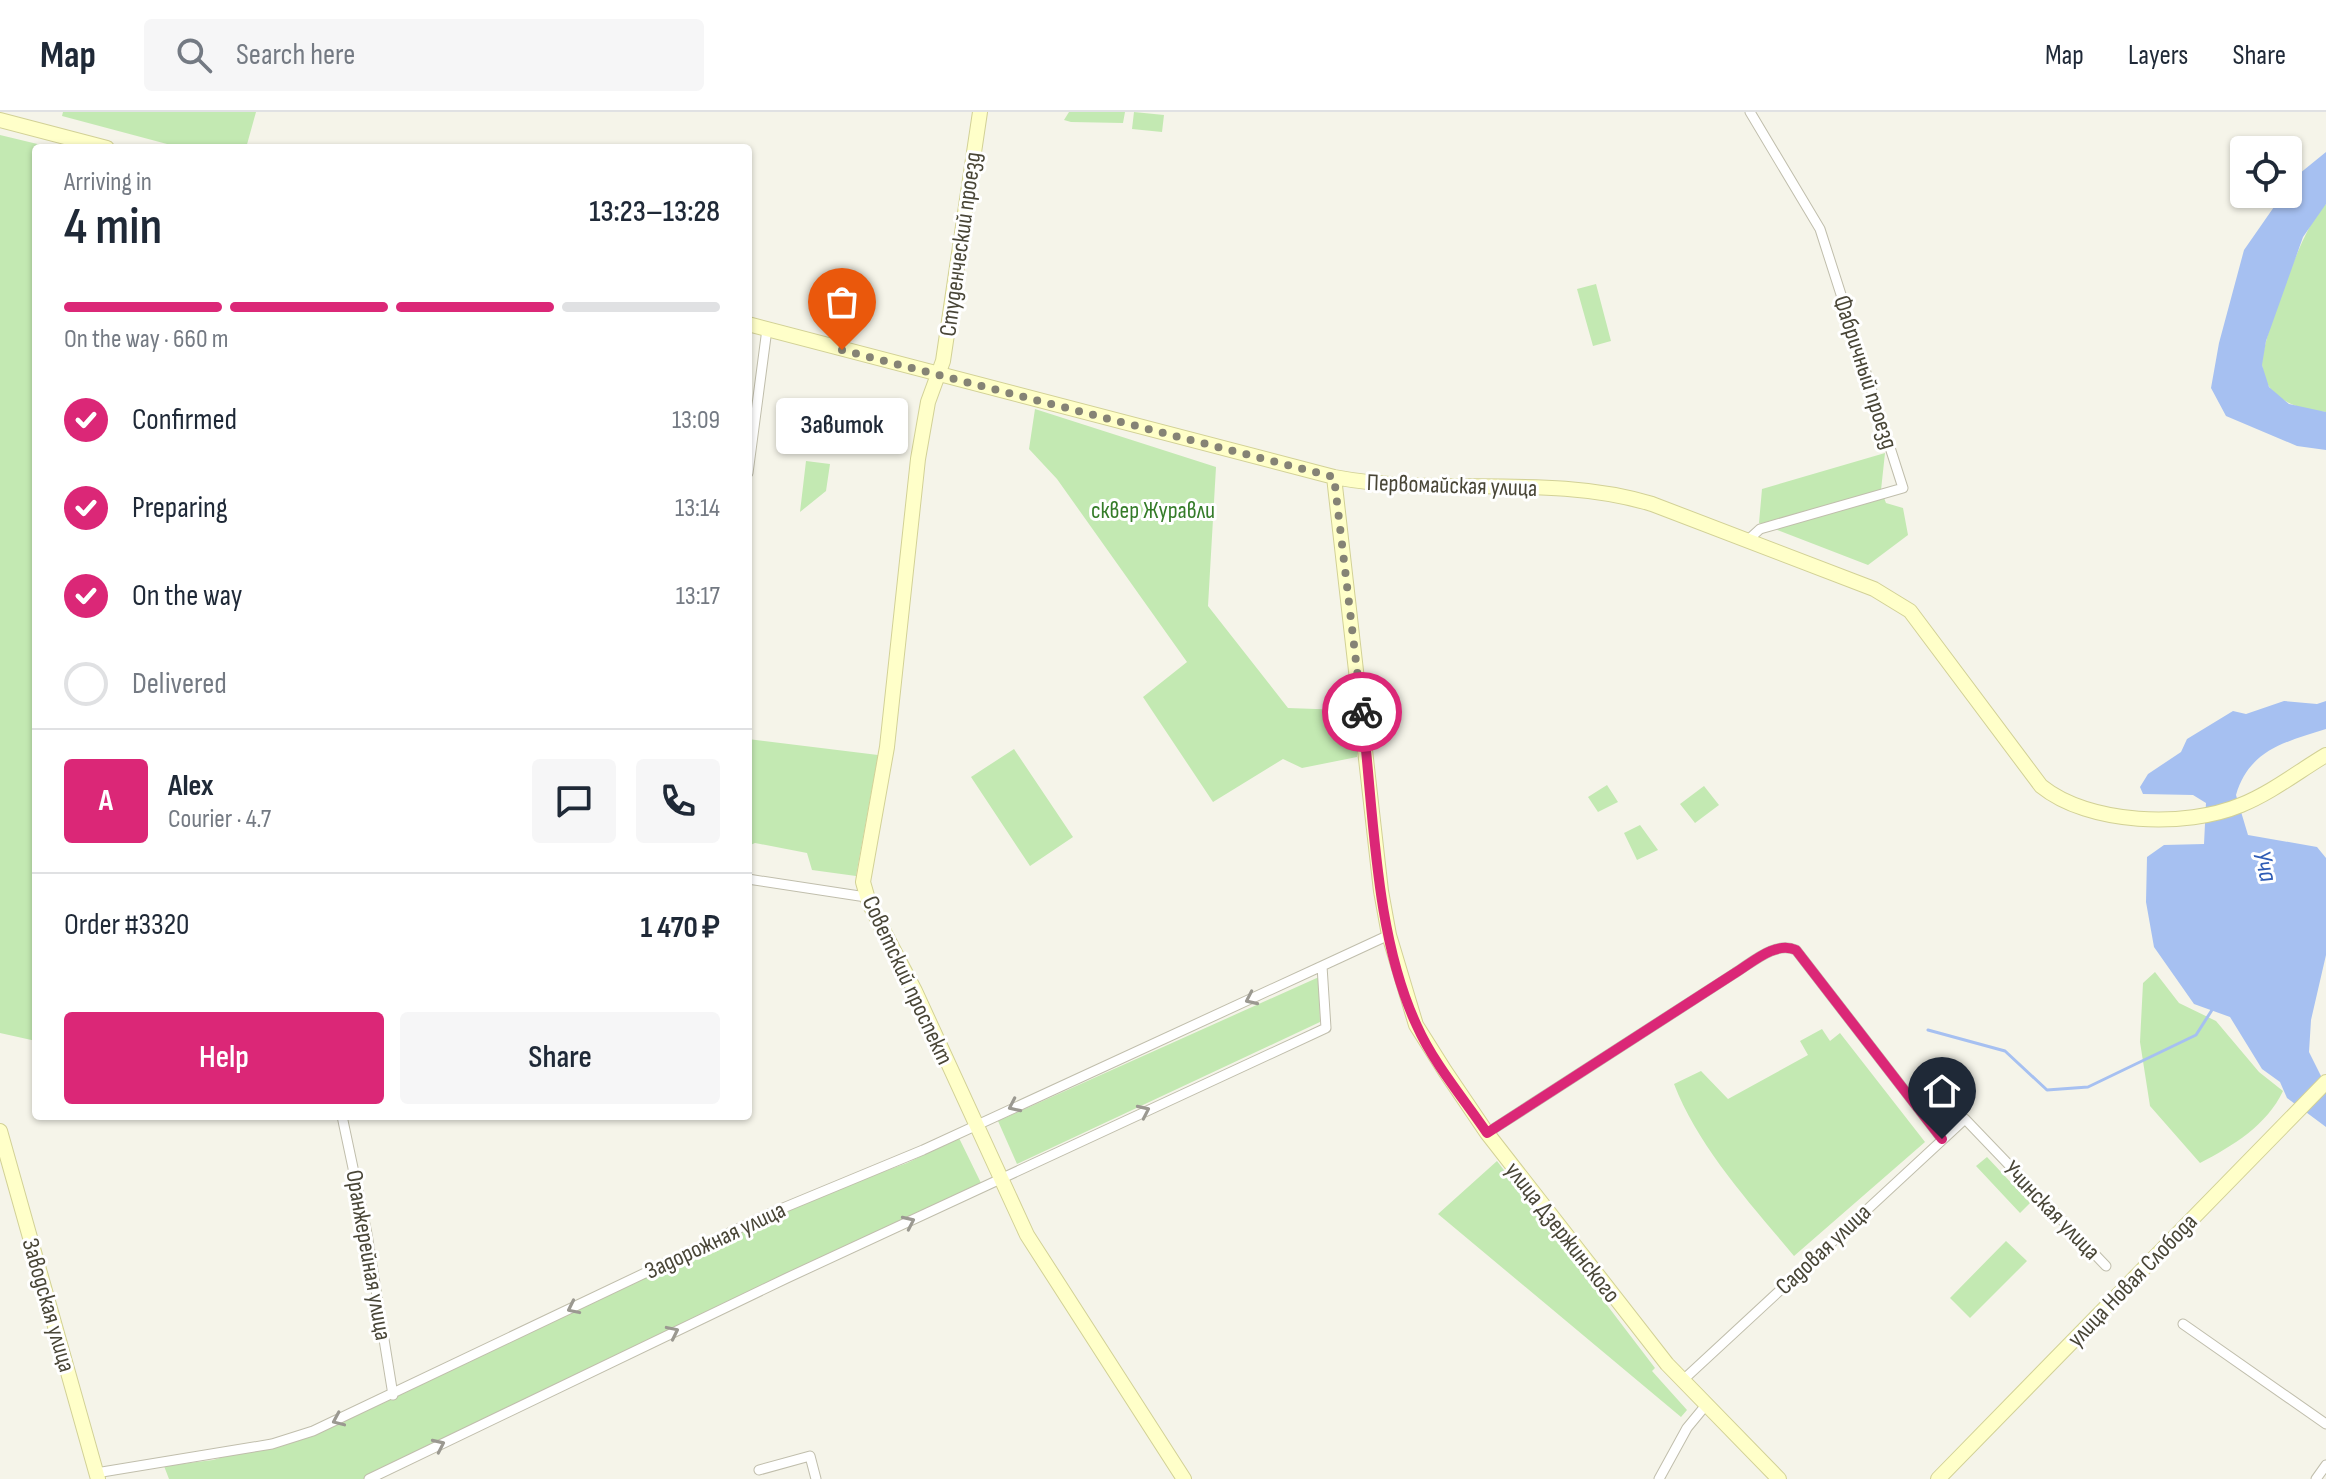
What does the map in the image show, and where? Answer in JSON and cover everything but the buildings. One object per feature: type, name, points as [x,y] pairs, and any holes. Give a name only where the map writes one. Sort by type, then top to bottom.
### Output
[{"type":"street","name":"Студенческий проезд","points":[[938,376],[943,361],[980,112]]},
{"type":"street","name":"Фабричный проезд","points":[[1748,540],[1760,529],[1903,488],[1820,229],[1750,112]]},
{"type":"street","points":[[0,120],[70,143]]},
{"type":"street","name":"Первомайская улица","points":[[752,325],[1334,477],[1404,487],[1611,493],[1748,540],[1874,589],[1910,611],[2041,786],[2059,801],[2118,817],[2192,818],[2241,805],[2326,755]]},
{"type":"street","points":[[752,443],[767,329]]},
{"type":"street","name":"Советский проспект","points":[[938,376],[928,402],[918,459],[887,747],[863,882],[866,897],[915,991],[1027,1235],[1184,1479]]},
{"type":"street","name":"улица Дзержинского","points":[[1334,477],[1389,935],[1416,1025],[1487,1133],[1682,1381],[1779,1479]]},
{"type":"street","points":[[752,880],[866,897]]},
{"type":"street","name":"Задорожная улица","points":[[97,1476],[272,1444],[313,1431],[771,1213],[923,1150],[1389,935]]},
{"type":"street","points":[[1487,1133],[1735,973],[1776,948],[1787,946],[1796,950],[1942,1139]]},
{"type":"street","points":[[369,1479],[1000,1178],[1326,1028],[1322,966]]},
{"type":"street","name":"улица Новая Слобода","points":[[1938,1479],[2326,1082]]},
{"type":"street","name":"Садовая улица","points":[[1682,1381],[1965,1119]]},
{"type":"street","name":"Учинская улица","points":[[1965,1119],[2106,1266]]},
{"type":"street","name":"Оранжерейная улица","points":[[343,1120],[367,1234],[393,1395]]},
{"type":"street","name":"Заводская улица","points":[[0,1131],[97,1476]]},
{"type":"street","points":[[2183,1324],[2326,1424]]},
{"type":"street","points":[[1659,1479],[1687,1428],[1706,1405]]},
{"type":"street","points":[[759,1470],[810,1456],[816,1479]]},
{"type":"street","points":[[2316,1479],[2326,1465]]},
{"type":"green space","points":[[63,112],[256,112],[247,144],[167,144],[62,116]]},
{"type":"green space","points":[[1069,112],[1125,112],[1123,123],[1064,120]]},
{"type":"green space","points":[[1134,112],[1164,115],[1162,132],[1132,129]]},
{"type":"green space","points":[[0,135],[37,144],[32,144],[32,1040],[0,1033]]},
{"type":"green space","points":[[2326,204],[2326,412],[2303,408],[2281,399],[2269,386],[2262,365],[2269,331],[2286,280],[2308,230]]},
{"type":"green space","points":[[1596,284],[1611,341],[1593,346],[1577,289]]},
{"type":"green space","name":"сквер Журавли","points":[[1035,409],[1216,467],[1208,606],[1288,708],[1344,710],[1357,732],[1357,757],[1302,768],[1283,759],[1213,802],[1143,697],[1187,662],[1057,479],[1029,449]]},
{"type":"green space","points":[[1885,453],[1881,490],[1886,503],[1903,508],[1908,535],[1868,565],[1759,523],[1762,489]]},
{"type":"green space","points":[[806,461],[830,464],[826,491],[800,512]]},
{"type":"green space","points":[[752,739],[878,755],[856,876],[812,870],[807,853],[752,844]]},
{"type":"green space","points":[[1014,749],[1073,837],[1030,866],[971,777]]},
{"type":"green space","points":[[1607,785],[1618,802],[1598,812],[1588,797]]},
{"type":"green space","points":[[1704,786],[1719,805],[1695,823],[1680,804]]},
{"type":"green space","points":[[1640,825],[1658,850],[1637,860],[1624,833]]},
{"type":"green space","points":[[2155,972],[2179,1003],[2216,1021],[2259,1072],[2283,1091],[2258,1124],[2237,1142],[2200,1163],[2150,1106],[2140,1042],[2143,983]]},
{"type":"green space","points":[[1319,977],[1320,1022],[1017,1164],[998,1121]]},
{"type":"green space","points":[[1822,1029],[1830,1041],[1840,1033],[1925,1142],[1794,1256],[1711,1153],[1674,1084],[1701,1071],[1728,1099],[1808,1055],[1800,1041]]},
{"type":"green space","points":[[959,1138],[981,1183],[913,1220],[369,1479],[169,1479],[164,1466],[213,1460],[313,1431],[771,1213],[907,1163]]},
{"type":"green space","points":[[1987,1157],[2030,1203],[2020,1213],[1976,1166]]},
{"type":"green space","points":[[1497,1161],[1655,1368],[1652,1371],[1687,1410],[1681,1417],[1438,1214]]},
{"type":"green space","points":[[2006,1241],[2027,1261],[1970,1318],[1950,1298]]},
{"type":"water","points":[[2326,152],[2326,204],[2303,237],[2266,341],[2262,365],[2269,387],[2289,404],[2326,412],[2326,450],[2297,446],[2226,416],[2211,388],[2219,343],[2244,250],[2273,208],[2302,208],[2302,172]]},
{"type":"water","name":"Уча","points":[[2284,701],[2317,704],[2326,701],[2326,729],[2283,744],[2259,758],[2242,780],[2236,795],[2248,835],[2317,847],[2326,858],[2326,955],[2311,1020],[2309,1052],[2326,1086],[2326,1127],[2287,1098],[2280,1082],[2262,1069],[2230,1017],[2194,1004],[2154,947],[2146,902],[2147,857],[2164,845],[2204,844],[2206,803],[2193,795],[2143,794],[2140,787],[2148,774],[2181,752],[2187,739],[2233,711],[2246,714]]},
{"type":"waterway","points":[[1928,1030],[2005,1051],[2047,1090],[2088,1087],[2196,1035],[2212,1010]]},
{"type":"way so far","points":[[842,350],[1334,477],[1362,712]]},
{"type":"place","name":"Завиток","points":[[842,350]]},
{"type":"route","points":[[1362,712],[1381,891],[1389,935],[1416,1025],[1487,1133],[1735,973],[1776,948],[1787,946],[1796,950],[1942,1139]]}]
